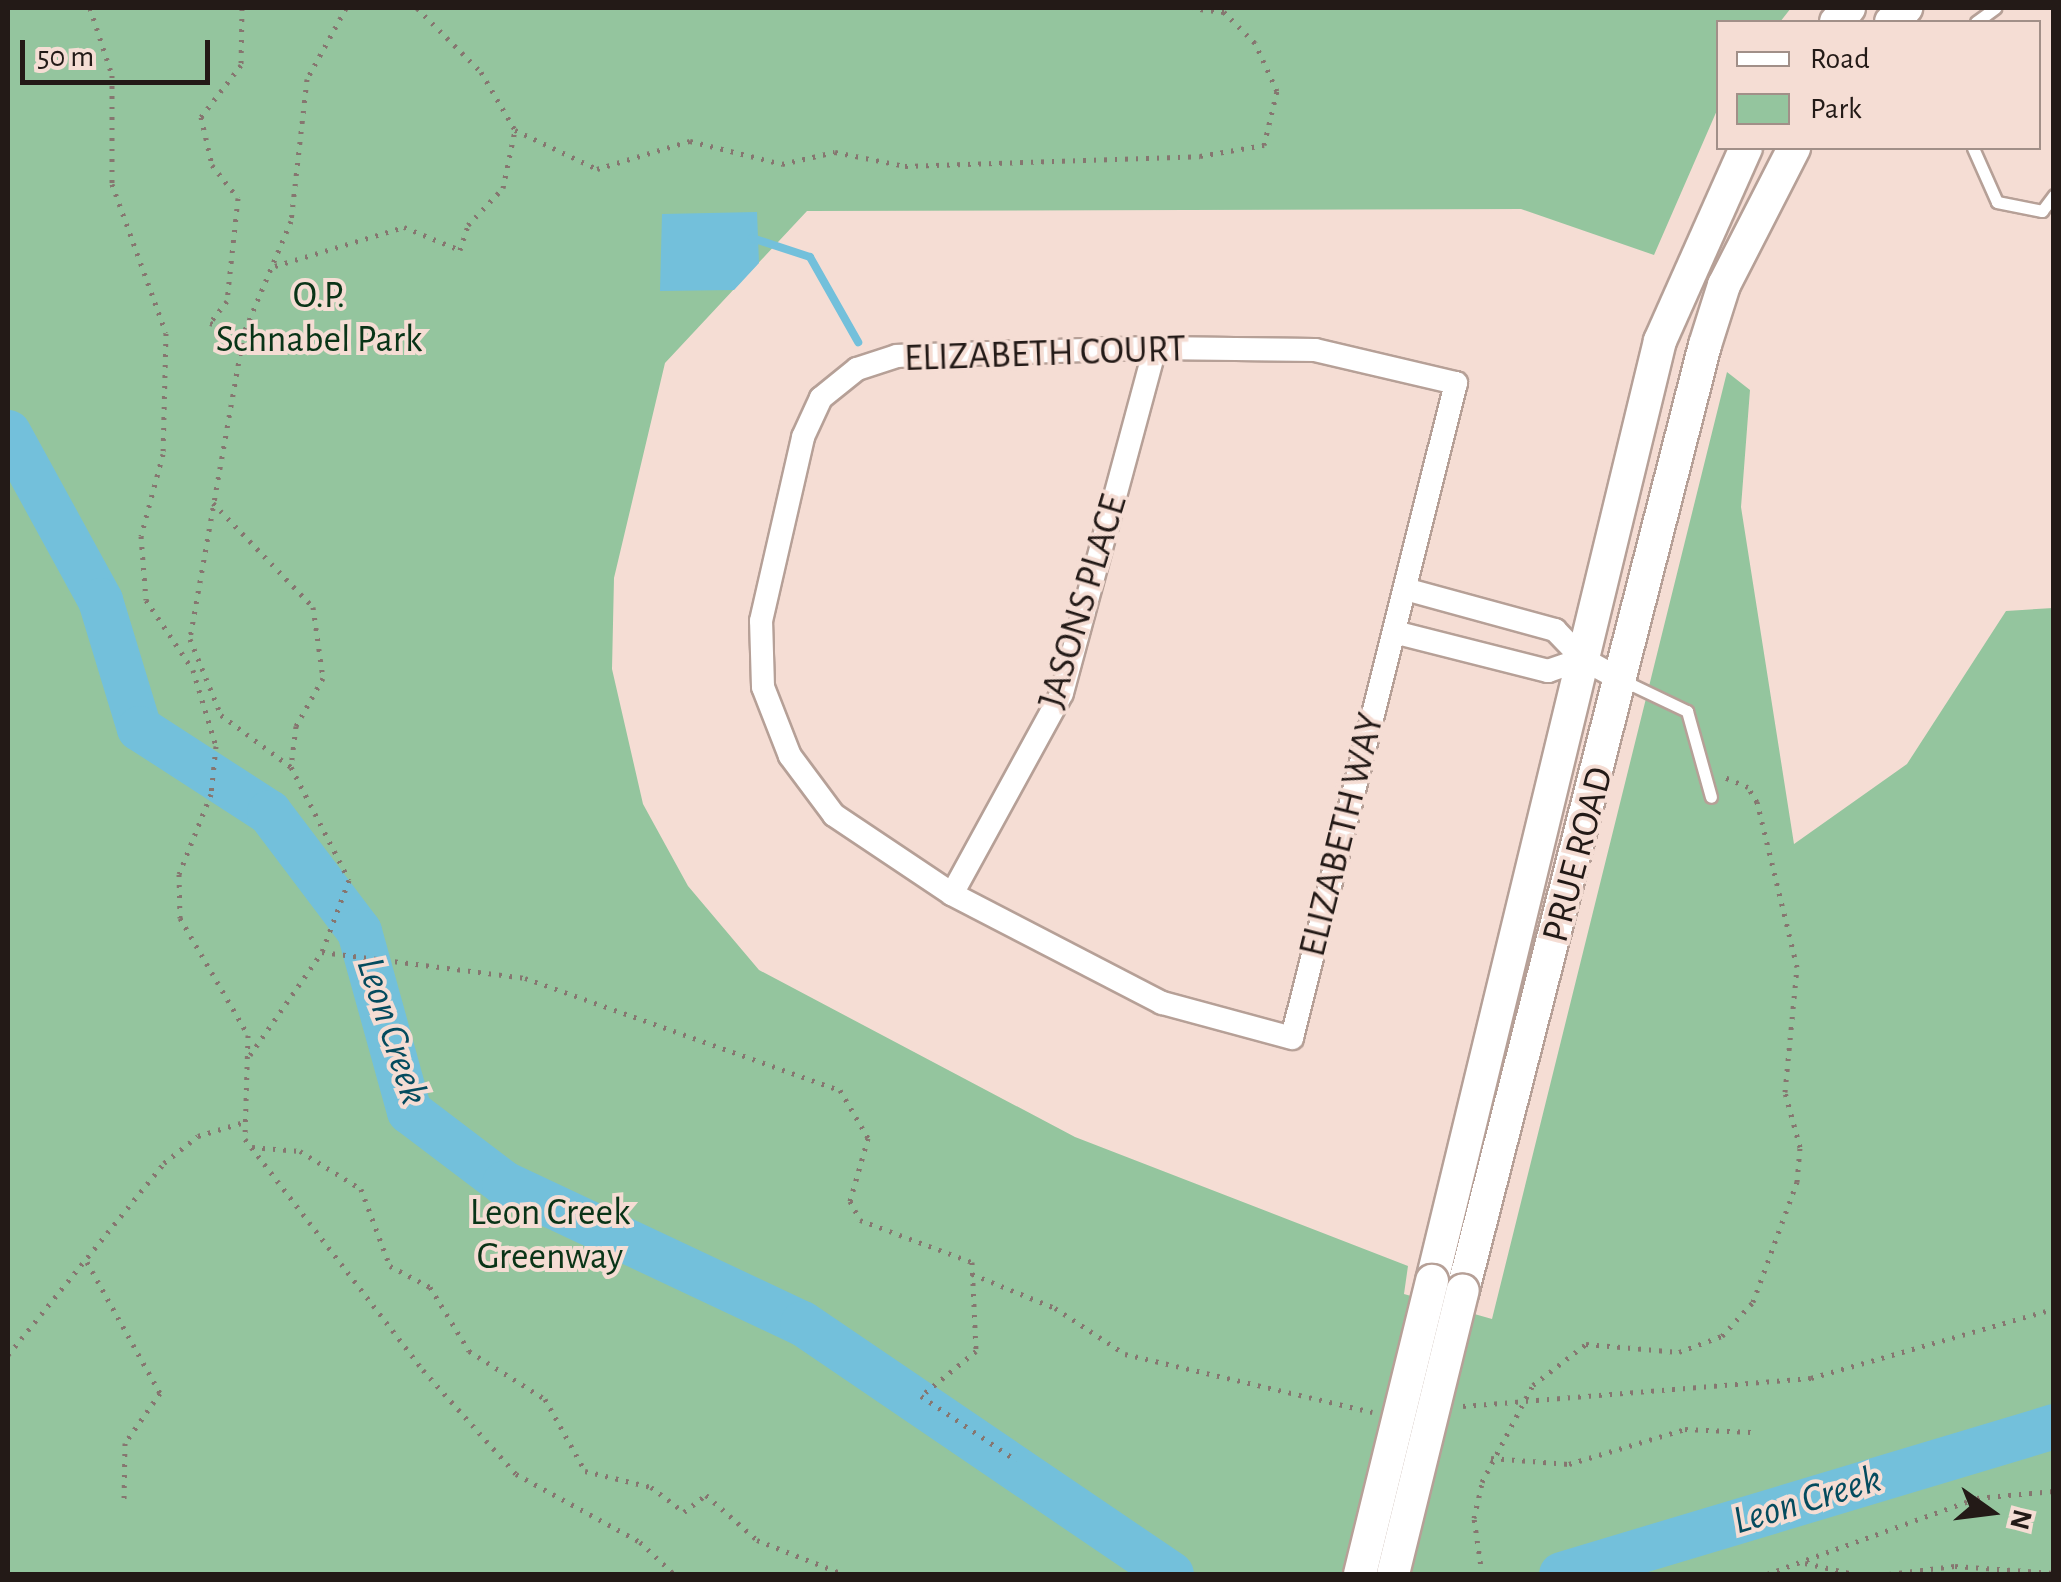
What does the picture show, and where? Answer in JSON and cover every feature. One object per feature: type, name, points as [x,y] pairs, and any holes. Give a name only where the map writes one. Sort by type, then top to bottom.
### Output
[{"type":"main road","name":"PRUE ROAD","points":[[1392,1574],[1448,1286],[1583,659],[1660,341],[1707,217],[1745,150]]},
{"type":"main road","name":"PRUE ROAD","points":[[1360,1574],[1448,1286],[1623,681],[1714,315],[1793,150]]},
{"type":"street","name":"ELIZABETH COURT","points":[[1292,1038],[1162,1002],[952,894],[834,815],[790,756],[763,686],[762,621],[804,437],[822,398],[857,369],[897,356],[1155,348],[1315,350],[1456,382]]},
{"type":"street","name":"JASONS PLACE","points":[[952,894],[1062,693],[1155,348]]},
{"type":"street","name":"ELIZABETH WAY","points":[[1292,1038],[1456,382]]},
{"type":"street","points":[[1405,589],[1556,630],[1583,659],[1623,681]]},
{"type":"street","points":[[1394,632],[1548,671],[1583,659]]},
{"type":"lane","points":[[1975,150],[1997,202],[2042,210],[2054,195]]},
{"type":"lane","points":[[1623,681],[1687,711],[1711,797]]},
{"type":"path","points":[[90,8],[112,75],[112,184],[166,333],[163,454],[141,536],[146,600],[193,670],[216,746],[190,849],[180,918],[241,1016],[250,1055],[240,1123],[252,1147],[516,1474],[640,1542],[674,1574]]},
{"type":"path","points":[[242,8],[240,66],[201,117],[212,165],[238,198],[227,301],[210,322],[244,332]]},
{"type":"path","points":[[250,1055],[322,952],[349,880],[292,767],[221,715],[190,640],[244,332],[274,266],[306,146],[307,78],[346,8]]},
{"type":"path","points":[[417,8],[481,72],[516,130],[597,169],[690,141],[782,164],[835,152],[905,166],[1200,156],[1264,145],[1278,91],[1255,42],[1224,12],[1193,8]]},
{"type":"path","points":[[274,266],[404,227],[460,250],[468,225],[503,188],[516,130]]},
{"type":"path","points":[[214,503],[313,607],[323,678],[296,726],[292,767]]},
{"type":"path","points":[[1482,1574],[1474,1518],[1490,1457],[1520,1403],[1559,1356],[1586,1344],[1679,1352],[1722,1336],[1752,1302],[1798,1182],[1800,1147],[1785,1092],[1797,967],[1756,802],[1724,776]]},
{"type":"path","points":[[322,952],[525,978],[820,1079],[865,1121],[850,1201],[860,1220],[972,1262],[976,1351],[922,1396],[1016,1460]]},
{"type":"path","points":[[8,1355],[164,1163],[198,1136],[240,1123]]},
{"type":"path","points":[[252,1147],[300,1151],[361,1189],[390,1266],[430,1286],[469,1351],[545,1400],[570,1430],[585,1471],[651,1487],[684,1512],[706,1495],[758,1540],[843,1574]]},
{"type":"path","points":[[87,1262],[160,1393],[125,1443],[124,1503]]},
{"type":"path","points":[[972,1274],[1055,1308],[1125,1354],[1348,1414],[1386,1411]]},
{"type":"path","points":[[1444,1408],[1811,1378],[2054,1309]]},
{"type":"path","points":[[1490,1457],[1569,1464],[1685,1430],[1751,1432]]},
{"type":"path","points":[[1767,1574],[1977,1498],[2054,1492]]},
{"type":"path","points":[[1802,1562],[1854,1574]]},
{"type":"path","points":[[1889,1574],[1955,1566],[2054,1573]]},
{"type":"path","points":[[866,1574],[874,1574]]},
{"type":"green space","points":[[8,8],[1791,8],[1782,20],[1716,20],[1716,113],[1654,255],[1521,209],[807,211],[665,363],[614,578],[612,669],[643,804],[688,886],[759,970],[1075,1137],[1408,1266],[1404,1294],[1492,1319],[1727,372],[1750,390],[1741,507],[1794,844],[1907,764],[2006,611],[2053,608],[2053,1574],[8,1574]]},
{"type":"water","points":[[757,212],[759,263],[734,290],[660,291],[662,214]]},
{"type":"waterway","points":[[752,238],[810,257],[858,342]]},
{"type":"waterway","name":"Leon Creek","points":[[8,432],[100,600],[139,728],[269,812],[359,931],[409,1111],[504,1183],[802,1323],[1171,1574]]},
{"type":"waterway","name":"Leon Creek","points":[[1561,1574],[2054,1426]]},
{"type":"park label","name":"O.P. Schnabel Park","points":[[319,318]]},
{"type":"park label","name":"Leon Creek Greenway","points":[[550,1236]]}]
